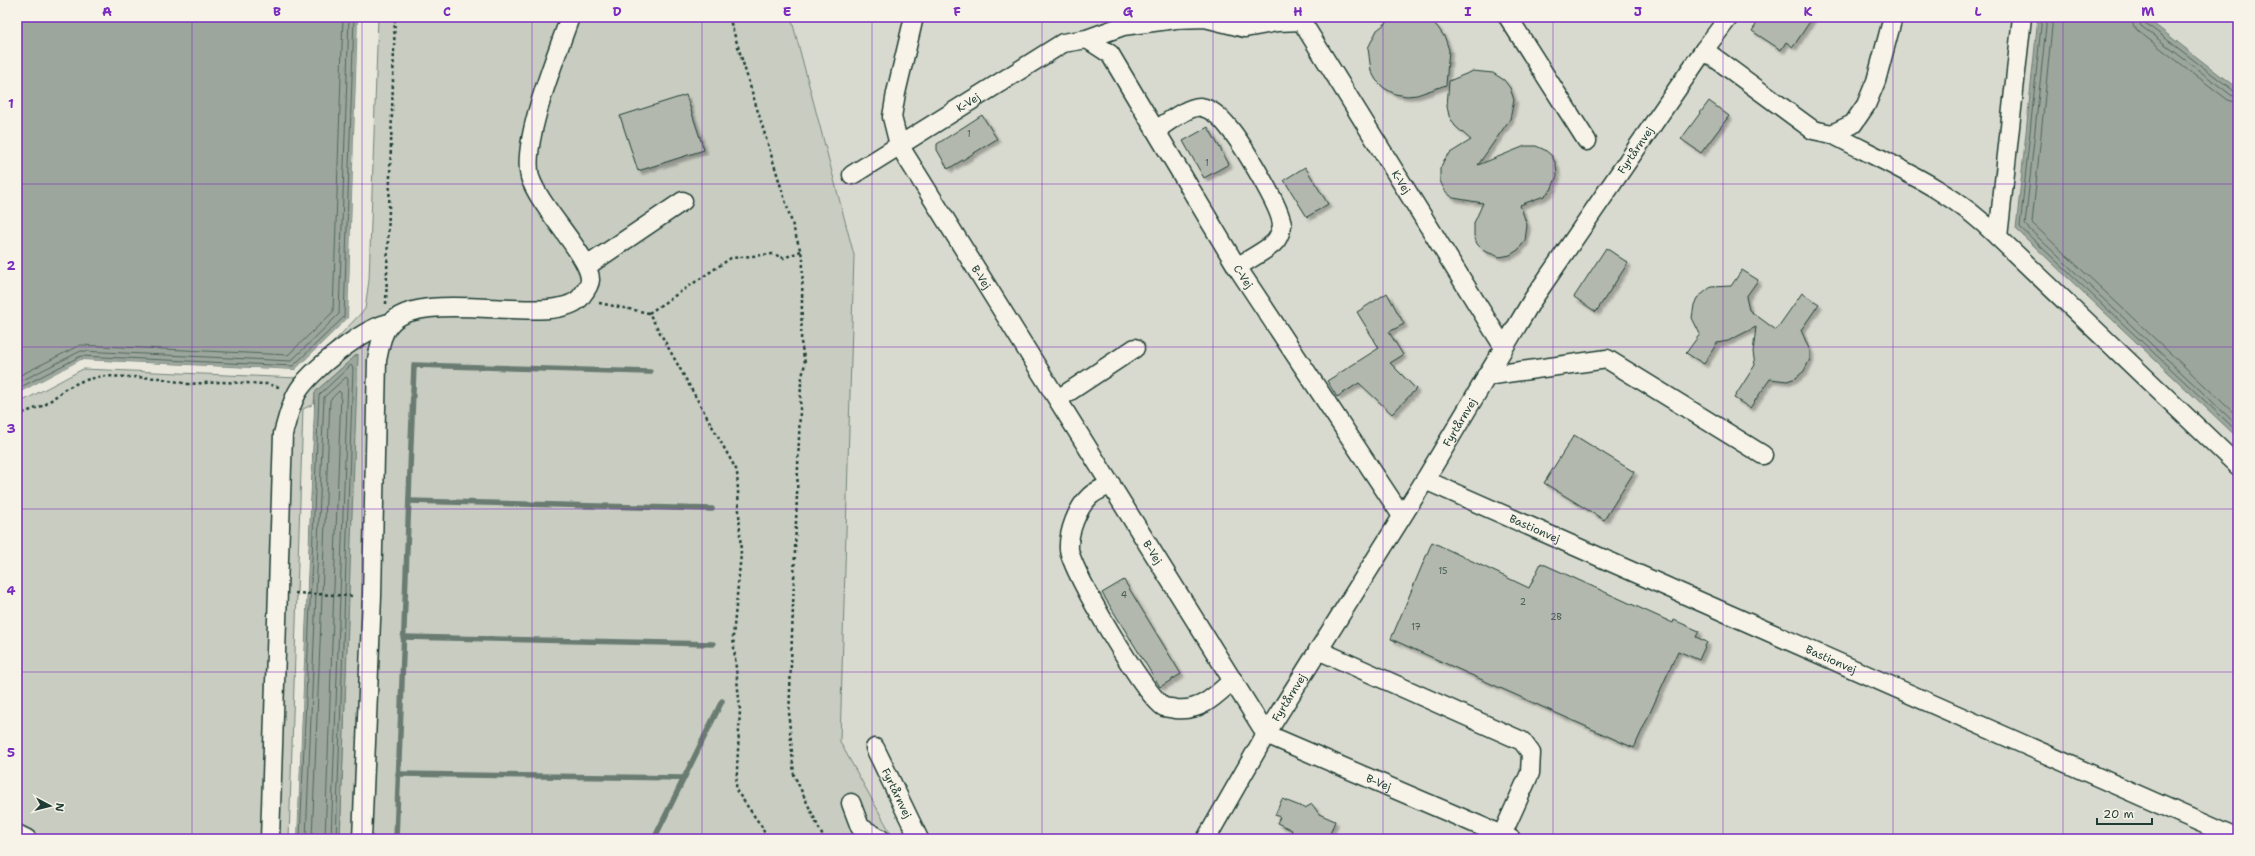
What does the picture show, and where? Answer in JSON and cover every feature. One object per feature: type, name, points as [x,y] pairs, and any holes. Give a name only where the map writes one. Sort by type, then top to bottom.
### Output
[{"type":"lane","points":[[270,839],[283,434],[288,412],[297,392],[351,341],[380,324],[391,322],[411,311],[453,307],[565,308],[579,300],[590,281],[587,266],[540,199],[530,176],[528,154],[532,133],[570,17]]},
{"type":"lane","name":"B-Vej","points":[[914,17],[896,93],[892,117],[899,145],[1266,734],[1507,837]]},
{"type":"lane","points":[[1508,17],[1587,141]]},
{"type":"lane","name":"Fyrtårnvej","points":[[1206,839],[1266,734],[1402,516],[1532,299],[1704,50],[1729,17]]},
{"type":"lane","points":[[1832,134],[1853,124],[1866,105],[1876,82],[1893,17]]},
{"type":"lane","points":[[1998,237],[2022,17]]},
{"type":"lane","name":"K-Vej","points":[[852,175],[899,145],[936,124],[1063,43],[1087,39],[1123,26],[1191,18],[1205,18],[1245,28],[1300,19],[1503,346]]},
{"type":"lane","name":"C-Vej","points":[[1087,39],[1110,54],[1237,267],[1402,516]]},
{"type":"lane","points":[[1704,50],[1813,130],[1832,134],[1924,182],[1978,216],[1998,237],[2238,466]]},
{"type":"lane","points":[[1156,130],[1188,110],[1200,107],[1209,110],[1218,116],[1230,129],[1273,199],[1282,225],[1277,241],[1237,267]]},
{"type":"lane","points":[[587,266],[683,201]]},
{"type":"lane","points":[[362,839],[372,596],[377,360],[382,336],[391,322]]},
{"type":"lane","points":[[1058,399],[1135,348]]},
{"type":"lane","points":[[1486,376],[1607,359],[1763,455]]},
{"type":"lane","name":"Bastionvej","points":[[1424,480],[2238,839]]},
{"type":"lane","points":[[1111,484],[1090,496],[1085,502],[1074,523],[1069,550],[1074,568],[1105,622],[1152,696],[1165,707],[1179,709],[1203,705],[1233,680]]},
{"type":"lane","points":[[1318,650],[1522,740],[1531,752],[1530,773],[1507,837]]},
{"type":"lane","name":"Fyrtårnvej","points":[[875,748],[919,839]]},
{"type":"lane","points":[[851,803],[860,827],[881,839]]},
{"type":"lane","points":[[17,834],[27,839]]},
{"type":"path","points":[[391,322],[386,318],[395,17]]},
{"type":"path","points":[[729,17],[803,259],[801,342],[805,363],[800,382],[789,719],[794,775],[824,839]]},
{"type":"path","points":[[579,300],[649,313],[731,258],[773,254],[784,258],[801,251]]},
{"type":"path","points":[[649,313],[737,471],[741,554],[733,637],[740,710],[736,790],[762,827],[768,839]]},
{"type":"path","points":[[17,415],[45,405],[71,386],[82,381],[102,376],[159,378],[188,384],[221,382],[267,384],[297,392]]},
{"type":"path","points":[[296,594],[351,596]]},
{"type":"shaded area","points":[[378,17],[791,17],[854,255],[840,742],[894,839],[340,839],[357,354],[315,392],[314,404],[303,409],[289,839],[17,839],[17,404],[83,369],[299,378],[365,309],[369,280]]},
{"type":"shaded area","points":[[791,17],[2038,17],[2016,229],[2238,438],[2238,839],[894,839],[840,742],[854,255]]},
{"type":"shaded area","points":[[2145,17],[2238,17],[2238,89]]},
{"type":"water","points":[[17,17],[358,17],[348,318],[295,370],[82,360],[17,394]]},
{"type":"water","points":[[2038,17],[2145,17],[2238,89],[2238,438],[2016,229]]},
{"type":"water","points":[[358,354],[340,839],[297,839],[315,392]]},
{"type":"pier","points":[[358,17],[360,17],[350,319],[295,372],[82,362],[17,396],[17,394],[81,360],[295,370],[348,318]]},
{"type":"pier","points":[[312,404],[314,404],[297,839],[295,839]]},
{"type":"building","points":[[1394,17],[1422,17],[1437,26],[1445,38],[1449,50],[1446,85],[1417,95],[1407,96],[1395,94],[1384,88],[1376,80],[1371,71],[1368,48],[1377,30]]},
{"type":"building","points":[[1761,17],[1813,17],[1793,47],[1786,42],[1781,50],[1752,31]]},
{"type":"building","points":[[1473,71],[1493,73],[1504,80],[1510,88],[1514,100],[1510,119],[1478,165],[1525,146],[1536,146],[1545,150],[1552,156],[1556,165],[1557,176],[1551,190],[1544,196],[1520,205],[1527,225],[1525,241],[1518,250],[1510,255],[1500,257],[1484,251],[1477,244],[1474,236],[1474,223],[1483,203],[1453,198],[1445,191],[1440,181],[1440,169],[1444,160],[1450,153],[1471,140],[1455,126],[1449,116],[1447,106],[1449,81]]},
{"type":"building","points":[[686,95],[704,150],[638,171],[620,116]]},
{"type":"building","points":[[1709,101],[1729,116],[1701,153],[1681,139]]},
{"type":"building","points":[[982,115],[997,139],[948,169],[937,150],[937,144]]},
{"type":"building","points":[[1208,127],[1229,164],[1204,178],[1183,141]]},
{"type":"building","points":[[1305,167],[1328,204],[1307,217],[1284,180]]},
{"type":"building","points":[[1606,248],[1628,263],[1596,312],[1574,297]]},
{"type":"building","points":[[1742,270],[1758,280],[1746,297],[1749,310],[1776,330],[1802,293],[1819,304],[1801,330],[1810,351],[1810,359],[1804,371],[1796,378],[1787,381],[1770,379],[1750,408],[1734,398],[1755,365],[1753,352],[1756,327],[1728,341],[1717,343],[1704,364],[1686,353],[1700,334],[1692,318],[1694,305],[1697,298],[1711,287],[1731,286]]},
{"type":"building","points":[[1387,293],[1404,324],[1389,332],[1403,355],[1390,363],[1416,389],[1392,414],[1359,383],[1337,397],[1327,381],[1379,348],[1357,312]]},
{"type":"building","points":[[1574,435],[1634,472],[1604,520],[1544,483]]},
{"type":"building","points":[[1432,542],[1529,588],[1541,563],[1673,623],[1674,620],[1699,631],[1696,637],[1707,642],[1699,660],[1678,651],[1634,748],[1391,639]]},
{"type":"building","points":[[1124,580],[1181,674],[1160,687],[1102,593]]},
{"type":"building","points":[[1282,799],[1305,808],[1312,804],[1319,814],[1335,821],[1328,839],[1289,839],[1292,830],[1277,823],[1280,817],[1275,815]]},
{"type":"waterway","points":[[396,839],[414,365],[650,372]]},
{"type":"waterway","points":[[409,501],[712,509]]},
{"type":"waterway","points":[[403,637],[713,644]]},
{"type":"waterway","points":[[654,839],[722,701]]},
{"type":"waterway","points":[[398,774],[684,778]]}]
